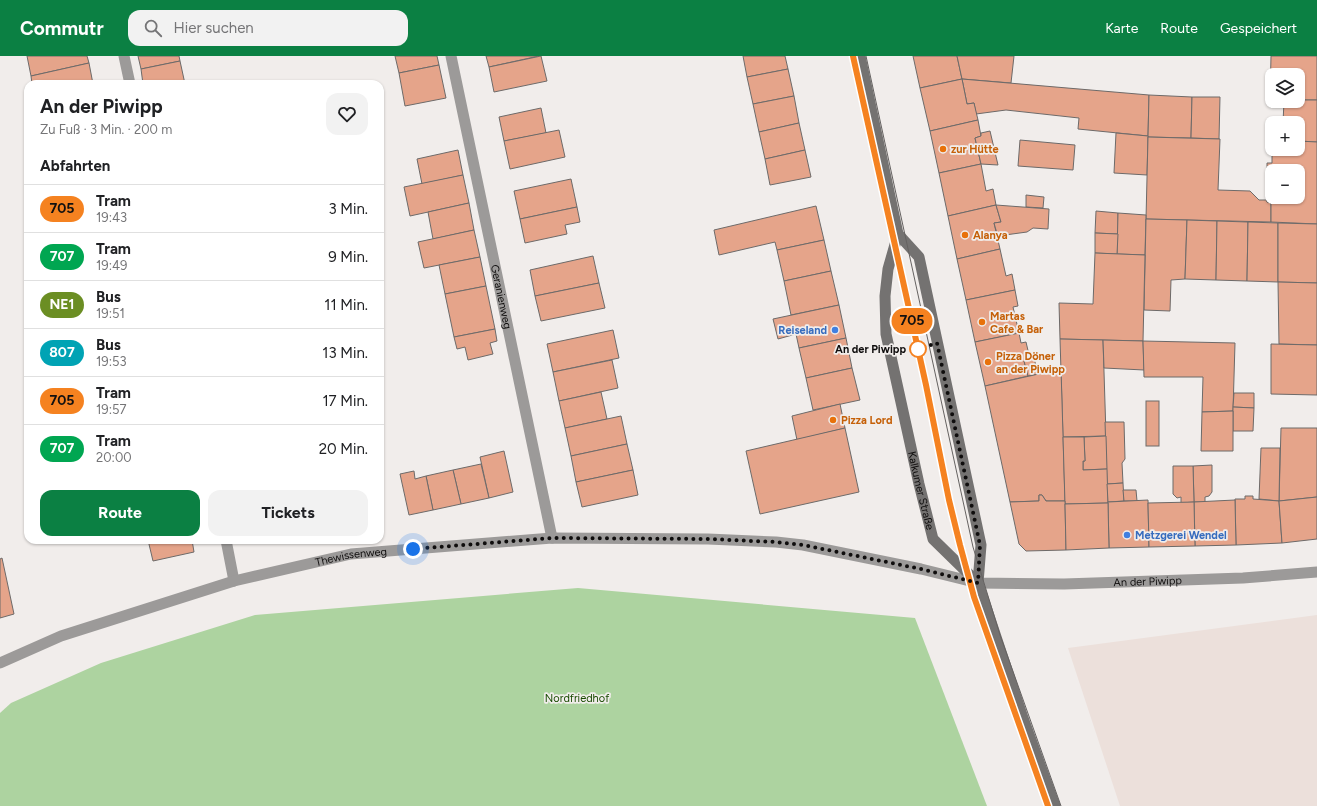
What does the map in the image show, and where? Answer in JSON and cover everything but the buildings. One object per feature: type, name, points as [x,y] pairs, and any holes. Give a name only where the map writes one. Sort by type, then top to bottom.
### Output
[{"type":"main road","name":"Kalkumer Straße","points":[[860,56],[898,234],[888,269],[885,296],[886,334],[919,484],[933,539],[978,583]]},
{"type":"main road","points":[[898,234],[919,257],[980,545],[978,583],[1023,718],[1055,806]]},
{"type":"street","points":[[124,56],[129,80]]},
{"type":"street","name":"Geranienweg","points":[[451,56],[552,538]]},
{"type":"street","name":"Thewissenweg","points":[[0,663],[61,636],[234,581],[351,554],[552,538],[708,539],[776,542],[803,545],[921,569],[978,583]]},
{"type":"street","points":[[227,544],[234,581]]},
{"type":"street","name":"An der Piwipp","points":[[978,583],[1064,584],[1243,578],[1317,572]]},
{"type":"shaded area","points":[[1317,615],[1317,806],[1120,806],[1068,648]]},
{"type":"green space","name":"Nordfriedhof","points":[[578,588],[915,618],[987,806],[0,806],[0,713],[11,703],[101,663],[255,615]]},
{"type":"tram line","points":[[853,56],[960,545],[974,597],[1048,806]]},
{"type":"tram line","name":"705","points":[[853,56],[960,545],[974,597],[1048,806]]},
{"type":"tram line","points":[[866,56],[973,547],[1000,635],[1061,806]]},
{"type":"place","name":"zur Hütte","points":[[943,149]]},
{"type":"place","name":"Alanya","points":[[965,235]]},
{"type":"place","name":"Martas Cafe & Bar","points":[[982,322]]},
{"type":"place","name":"Reiseland","points":[[835,330]]},
{"type":"place","name":"An der Piwipp","points":[[918,349]]},
{"type":"place","name":"Pizza Döner an der Piwipp","points":[[988,362]]},
{"type":"place","name":"Pizza Lord","points":[[833,420]]},
{"type":"place","name":"Metzgerei Wendel","points":[[1127,535]]},
{"type":"route","points":[[413,549],[552,538],[708,539],[776,542],[803,545],[921,569],[978,583],[980,545],[937,343],[918,349]]}]
